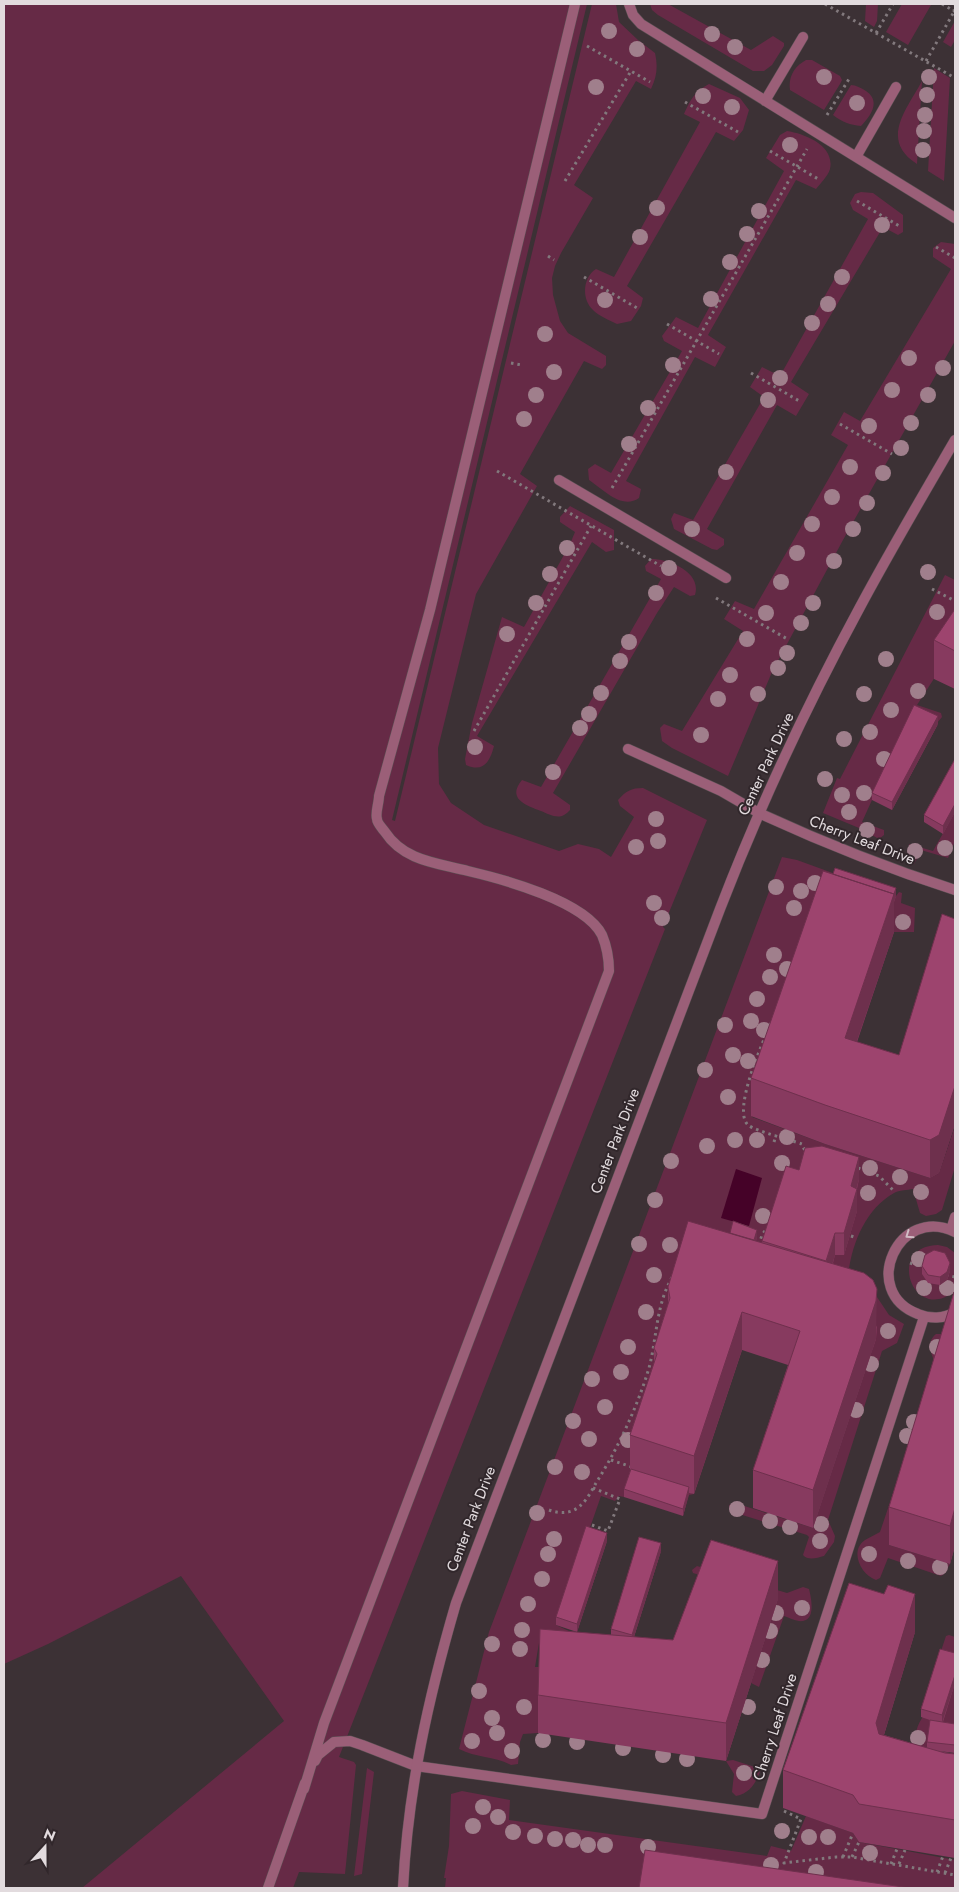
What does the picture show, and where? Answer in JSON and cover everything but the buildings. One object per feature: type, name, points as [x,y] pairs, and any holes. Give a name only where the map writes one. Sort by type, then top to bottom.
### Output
[{"type":"street","points":[[304,1789],[324,1723],[610,971],[609,956],[601,933],[588,917],[561,902],[529,888],[467,870],[427,862],[408,854],[389,839],[376,819],[379,796],[433,600],[575,4]]},
{"type":"street","points":[[629,4],[633,15],[642,24],[955,218]]},
{"type":"street","points":[[765,100],[803,36]]},
{"type":"street","points":[[856,157],[896,87]]},
{"type":"street","name":"Center Park Drive","points":[[403,1888],[408,1816],[416,1766],[441,1653],[473,1556],[716,918],[784,756],[856,614],[955,440]]},
{"type":"street","points":[[559,480],[726,578]]},
{"type":"street","name":"Cherry Leaf Drive","points":[[628,749],[721,791],[759,813],[808,836],[879,865],[955,890]]},
{"type":"street","points":[[955,1216],[953,1231],[936,1226],[916,1230],[908,1234],[897,1245],[890,1258],[889,1278],[894,1295],[907,1308],[924,1316],[938,1318],[955,1312]]},
{"type":"street","name":"Cherry Leaf Drive","points":[[416,1766],[762,1814],[924,1316]]},
{"type":"street","points":[[268,1888],[318,1755],[334,1742],[350,1742],[416,1766]]},
{"type":"path","points":[[825,4],[955,78]]},
{"type":"path","points":[[876,33],[894,4]]},
{"type":"path","points":[[942,4],[955,10]]},
{"type":"path","points":[[926,61],[955,10],[955,4]]},
{"type":"path","points":[[587,46],[650,82]]},
{"type":"path","points":[[565,182],[631,71]]},
{"type":"path","points":[[609,493],[797,166],[849,80]]},
{"type":"path","points":[[685,102],[738,132]]},
{"type":"path","points":[[770,151],[820,180]]},
{"type":"path","points":[[857,201],[901,227]]},
{"type":"path","points":[[936,247],[955,258]]},
{"type":"path","points":[[548,256],[554,260]]},
{"type":"path","points":[[584,277],[638,308]]},
{"type":"path","points":[[667,324],[719,354]]},
{"type":"path","points":[[511,363],[522,365]]},
{"type":"path","points":[[751,373],[801,402]]},
{"type":"path","points":[[840,424],[892,454]]},
{"type":"path","points":[[497,471],[663,567]]},
{"type":"path","points":[[474,732],[594,518]]},
{"type":"path","points":[[932,589],[955,601]]},
{"type":"path","points":[[715,597],[789,640]]},
{"type":"path","points":[[774,1015],[758,1054],[742,1104],[742,1118],[749,1126],[802,1144],[805,1151],[803,1158]]},
{"type":"path","points":[[774,1142],[776,1135]]},
{"type":"path","points":[[805,1151],[813,1154]]},
{"type":"path","points":[[852,1166],[879,1176],[895,1192]]},
{"type":"path","points":[[758,1252],[762,1235],[769,1223]]},
{"type":"path","points":[[754,1232],[762,1235]]},
{"type":"path","points":[[851,1236],[858,1238]]},
{"type":"path","points":[[909,1268],[912,1258]]},
{"type":"path","points":[[910,1263],[932,1270]]},
{"type":"path","points":[[549,1510],[558,1513],[568,1512],[581,1506],[611,1460],[649,1367],[665,1291],[676,1271]]},
{"type":"path","points":[[940,1273],[955,1277]]},
{"type":"path","points":[[611,1460],[632,1467]]},
{"type":"path","points":[[592,1526],[608,1531],[620,1498],[593,1488]]},
{"type":"path","points":[[658,1751],[658,1758]]},
{"type":"path","points":[[780,1809],[801,1819],[784,1863],[852,1857],[955,1875]]},
{"type":"path","points":[[843,1857],[853,1833]]},
{"type":"path","points":[[852,1857],[859,1842]]},
{"type":"path","points":[[891,1864],[897,1849]]},
{"type":"path","points":[[899,1864],[905,1850]]},
{"type":"path","points":[[937,1872],[943,1856]]},
{"type":"path","points":[[946,1873],[951,1858]]},
{"type":"shaded area","points":[[4,4],[587,4],[392,820],[395,821],[592,4],[616,4],[619,22],[655,53],[656,58],[655,80],[651,89],[636,81],[574,185],[593,198],[555,266],[552,278],[553,295],[560,321],[568,333],[606,356],[606,365],[602,369],[584,361],[520,474],[537,486],[476,594],[438,748],[439,784],[451,803],[484,825],[559,851],[578,844],[599,849],[611,857],[634,817],[620,806],[618,800],[632,789],[643,788],[707,820],[663,927],[665,929],[339,1757],[354,1762],[356,1765],[345,1874],[299,1872],[293,1888],[82,1888],[284,1721],[181,1576],[48,1644],[4,1664]]},
{"type":"shaded area","points":[[650,4],[668,4],[751,50],[773,36],[784,43],[784,46],[772,65],[764,71],[753,71],[658,15],[652,10]]},
{"type":"shaded area","points":[[866,4],[878,4],[877,21],[874,27],[865,21]]},
{"type":"shaded area","points":[[902,4],[931,5],[908,45],[886,32]]},
{"type":"shaded area","points":[[955,21],[955,40],[951,47],[943,42]]},
{"type":"shaded area","points":[[806,60],[812,60],[840,76],[842,80],[824,110],[790,90],[790,80],[793,72]]},
{"type":"shaded area","points":[[934,68],[950,78],[944,181],[928,171]]},
{"type":"shaded area","points":[[922,81],[917,164],[906,155],[900,145],[898,135],[904,113]]},
{"type":"shaded area","points":[[709,84],[740,98],[749,110],[743,130],[734,141],[716,132],[627,286],[643,298],[641,306],[631,321],[617,324],[598,314],[589,305],[585,294],[588,277],[596,269],[614,277],[700,122],[684,114],[686,109],[696,93]]},
{"type":"shaded area","points":[[851,85],[866,91],[873,99],[874,104],[871,113],[861,126],[846,123],[833,115]]},
{"type":"shaded area","points":[[787,131],[818,142],[828,154],[830,161],[829,172],[816,189],[796,180],[708,335],[726,347],[715,367],[695,357],[626,481],[641,489],[639,498],[626,502],[613,497],[589,480],[588,469],[595,464],[611,473],[682,351],[664,341],[662,336],[676,317],[698,328],[784,171],[766,158],[780,135]]},
{"type":"shaded area","points":[[861,192],[873,193],[903,215],[903,232],[898,235],[883,227],[791,382],[809,394],[796,416],[777,405],[707,529],[724,539],[724,545],[717,550],[712,549],[674,529],[671,519],[674,513],[693,520],[764,397],[750,387],[762,367],[780,376],[868,219],[853,210],[850,203],[855,194]]},
{"type":"shaded area","points":[[941,242],[955,244],[955,341],[843,540],[772,672],[728,776],[662,741],[660,728],[664,724],[682,731],[743,631],[724,619],[735,601],[754,609],[848,445],[831,435],[844,412],[860,421],[951,269],[933,257],[933,248]]},
{"type":"shaded area","points":[[570,506],[614,530],[614,550],[606,552],[592,542],[477,736],[494,746],[488,761],[477,768],[466,765],[465,759],[472,723],[502,617],[524,627],[575,532],[560,522],[560,517]]},
{"type":"shaded area","points":[[651,559],[666,561],[682,568],[694,580],[696,587],[695,595],[690,596],[674,587],[657,613],[553,793],[570,805],[570,810],[564,815],[555,816],[530,807],[517,797],[518,787],[522,780],[541,787],[661,579],[646,571],[645,566]]},
{"type":"shaded area","points":[[945,575],[955,580],[955,646],[917,705],[941,713],[942,717],[872,800],[862,822],[884,830],[884,835],[879,839],[859,828],[823,813],[837,778],[840,779]]},
{"type":"shaded area","points":[[955,812],[955,841],[948,858],[921,850],[914,864],[909,866],[909,844],[933,851]]},
{"type":"shaded area","points":[[782,857],[797,860],[896,896],[899,892],[902,893],[901,903],[915,908],[914,932],[894,932],[752,1117],[825,1144],[930,1178],[939,1173],[955,1126],[955,1167],[942,1210],[936,1214],[926,1216],[920,1213],[913,1189],[894,1193],[884,1200],[867,1219],[852,1254],[848,1279],[873,1291],[889,1315],[904,1324],[897,1343],[882,1351],[828,1520],[835,1536],[834,1542],[824,1556],[807,1558],[803,1555],[809,1537],[807,1535],[736,1513],[730,1510],[729,1505],[735,1503],[813,1528],[872,1351],[877,1327],[692,1260],[667,1485],[694,1494],[689,1495],[631,1477],[624,1497],[619,1496],[615,1501],[601,1496],[556,1625],[571,1632],[540,1637],[535,1667],[540,1667],[538,1733],[523,1734],[520,1742],[518,1764],[511,1765],[499,1760],[465,1752],[459,1749],[489,1632]]},
{"type":"shaded area","points":[[736,1169],[762,1178],[749,1226],[721,1218]]},
{"type":"shaded area","points":[[938,1245],[947,1247],[955,1253],[955,1291],[940,1299],[927,1298],[917,1292],[911,1281],[909,1269],[912,1257],[922,1249]]},
{"type":"shaded area","points":[[936,1334],[944,1334],[936,1365],[930,1349],[931,1341]]},
{"type":"shaded area","points":[[934,1370],[889,1545],[950,1564],[941,1576],[888,1558],[880,1578],[876,1580],[862,1568],[857,1556],[858,1550],[865,1540],[880,1532]]},
{"type":"shaded area","points":[[697,1566],[787,1593],[803,1587],[809,1589],[812,1607],[810,1616],[801,1621],[784,1616],[759,1687],[751,1683],[778,1599],[693,1573],[692,1570]]},
{"type":"shaded area","points":[[946,1636],[955,1637],[955,1661],[940,1654]]},
{"type":"shaded area","points":[[955,1683],[955,1732],[927,1750],[916,1745],[918,1727],[922,1718],[934,1703]]},
{"type":"shaded area","points":[[733,1760],[758,1768],[760,1772],[745,1793],[736,1796],[732,1792],[734,1774],[726,1761]]},
{"type":"shaded area","points":[[367,1768],[374,1772],[362,1874],[354,1876]]},
{"type":"shaded area","points":[[462,1791],[510,1800],[509,1820],[767,1856],[771,1846],[791,1851],[806,1816],[853,1833],[859,1842],[955,1860],[955,1888],[445,1888],[446,1878],[444,1878],[449,1846],[451,1794]]}]
